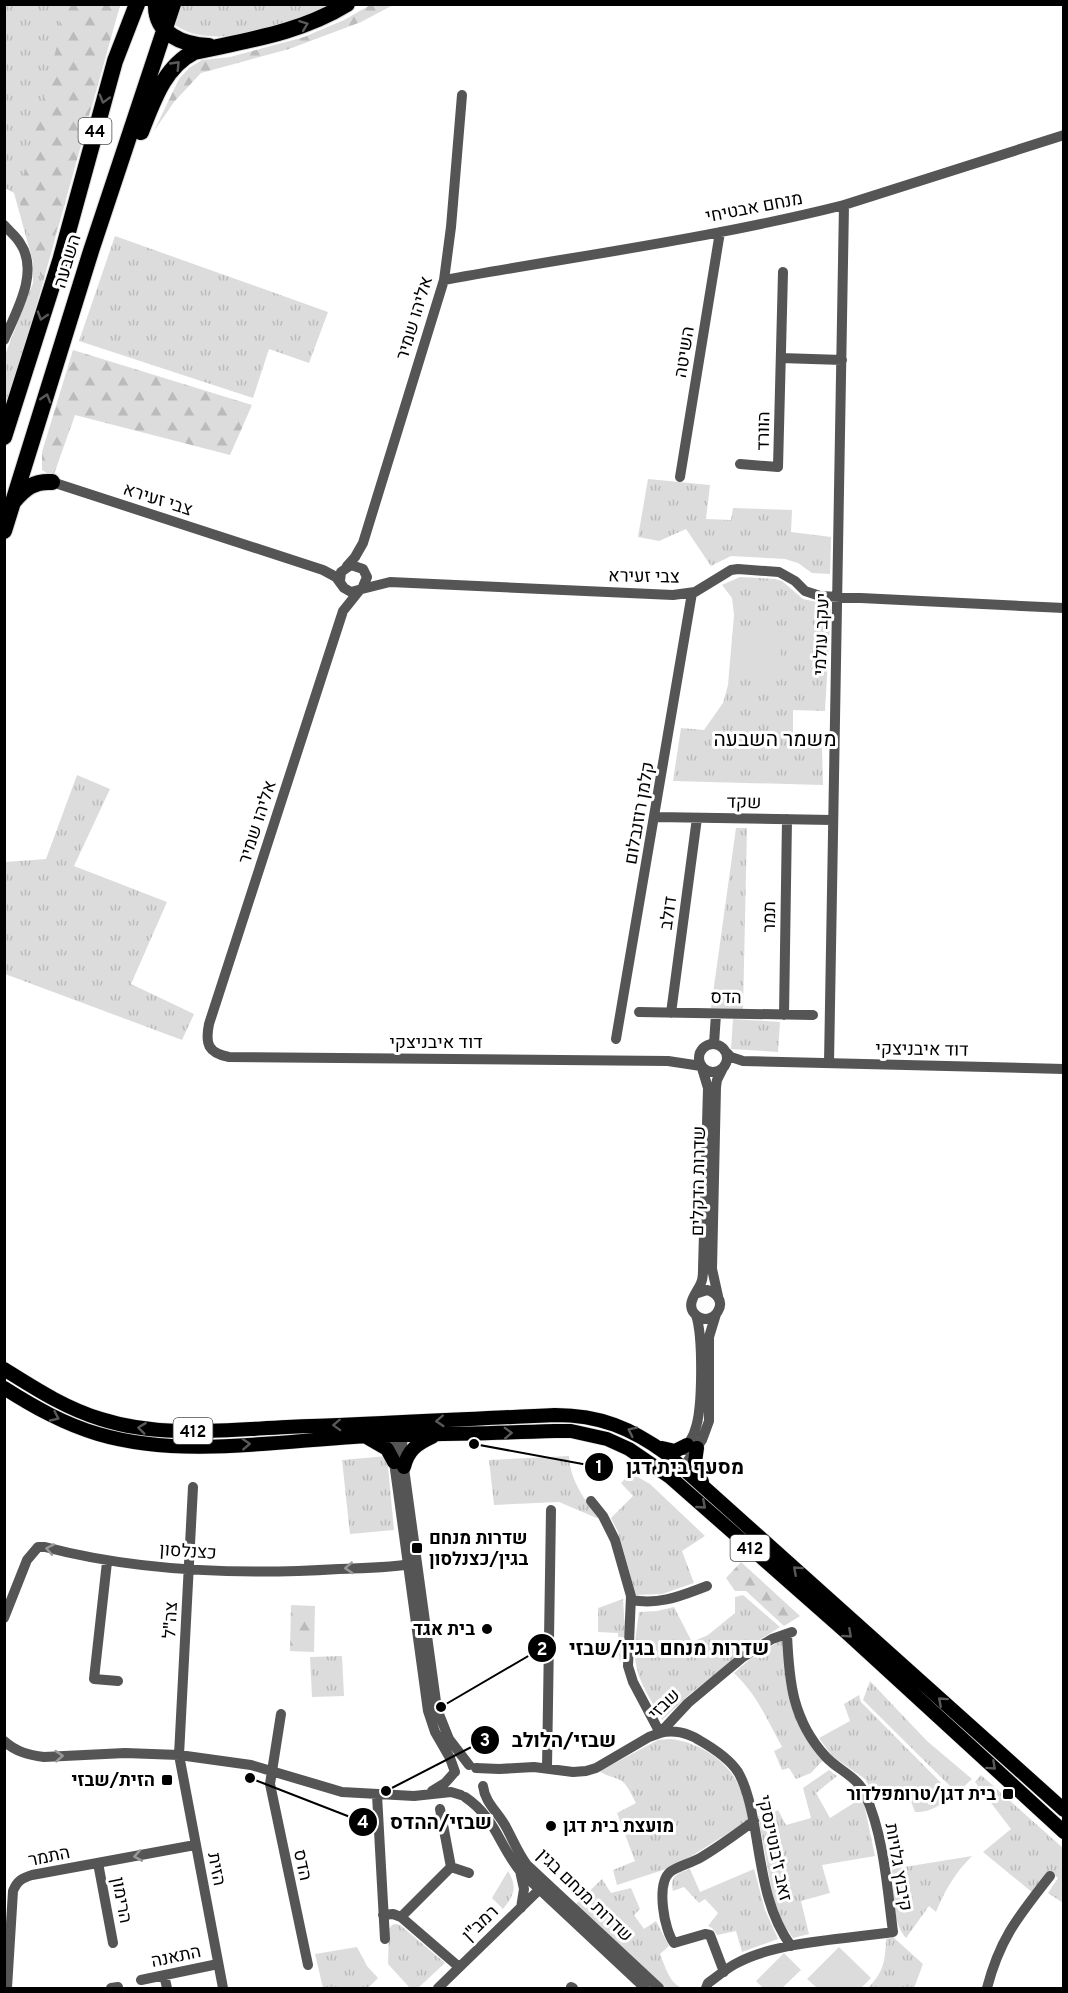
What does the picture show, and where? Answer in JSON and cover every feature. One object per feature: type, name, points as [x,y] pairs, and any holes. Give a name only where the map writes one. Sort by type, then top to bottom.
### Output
[{"type":"highway","points":[[115,61],[127,4]]},
{"type":"highway","name":"השבעה","points":[[4,437],[60,261],[115,61],[137,4]]},
{"type":"highway","points":[[156,4],[158,22],[174,38],[184,42],[218,47]]},
{"type":"highway","name":"השבעה","points":[[4,531],[91,251],[173,4]]},
{"type":"highway","points":[[91,251],[148,113],[173,67],[194,52],[258,40],[288,31],[318,20],[348,4]]},
{"type":"highway","points":[[28,454],[34,469],[42,478],[52,482]]},
{"type":"highway","points":[[14,502],[32,485],[52,482]]},
{"type":"main road","name":"412","points":[[4,1369],[55,1401],[77,1411],[147,1429],[397,1431],[575,1415],[617,1424],[635,1432],[656,1446],[704,1486],[1064,1810]]},
{"type":"main road","name":"412","points":[[4,1388],[71,1425],[97,1434],[145,1444],[216,1446],[366,1437],[397,1431],[435,1436],[555,1431],[590,1434],[607,1439],[630,1449],[670,1477],[846,1632],[1064,1832]]},
{"type":"main road","points":[[366,1437],[387,1449],[399,1464],[413,1448],[435,1436]]},
{"type":"main road","points":[[656,1446],[675,1451],[692,1447],[704,1486]]},
{"type":"street","name":"אליהו שמיר","points":[[346,567],[363,543],[444,280],[451,227],[462,95]]},
{"type":"street","name":"מנחם אבטיחי","points":[[444,280],[720,232],[844,205],[1064,135]]},
{"type":"street","name":"יעקב עולמי","points":[[829,1063],[844,205]]},
{"type":"street","points":[[4,225],[21,243],[28,263],[26,285],[4,340]]},
{"type":"street","name":"השיטה","points":[[680,477],[720,232]]},
{"type":"street","name":"הוורד","points":[[740,464],[778,467],[783,272]]},
{"type":"street","points":[[781,358],[842,360]]},
{"type":"street","name":"צבי זעירא","points":[[52,482],[323,570],[338,570],[346,567]]},
{"type":"street","name":"אליהו שמיר","points":[[363,543],[364,571]]},
{"type":"street","points":[[356,565],[364,571],[367,582],[360,590],[351,592],[340,583],[346,567],[356,565]]},
{"type":"street","name":"צבי זעירא","points":[[364,571],[374,578],[390,582],[673,595],[692,593],[731,570],[738,569],[779,572],[812,594],[838,598],[1064,608]]},
{"type":"street","name":"צבי זעירא","points":[[323,570],[340,583]]},
{"type":"street","name":"צבי זעירא","points":[[360,590],[390,582]]},
{"type":"street","name":"אליהו שמיר","points":[[340,583],[343,611]]},
{"type":"street","name":"אליהו שמיר","points":[[208,1044],[209,1024],[343,611],[360,590]]},
{"type":"street","name":"קלמן רוזנבלום","points":[[616,1039],[692,593]]},
{"type":"street","name":"שקד","points":[[655,817],[832,820]]},
{"type":"street","name":"דולב","points":[[671,1013],[697,818]]},
{"type":"street","name":"תמר","points":[[784,1015],[787,819]]},
{"type":"street","name":"הדס","points":[[639,1012],[813,1016]]},
{"type":"street","points":[[714,1044],[716,1014]]},
{"type":"street","name":"דוד איבניצקי","points":[[208,1044],[214,1053],[229,1057],[668,1061],[702,1067]]},
{"type":"street","points":[[714,1044],[725,1051],[727,1060],[724,1067],[713,1072],[702,1067],[699,1060],[701,1050],[714,1044]]},
{"type":"street","name":"דוד איבניצקי","points":[[668,1061],[701,1050]]},
{"type":"street","name":"דוד איבניצקי","points":[[725,1051],[730,1057],[743,1061],[1064,1068]]},
{"type":"street","name":"דוד איבניצקי","points":[[724,1067],[743,1061]]},
{"type":"street","name":"שדרות הדקלים","points":[[695,1294],[701,1283],[703,1269],[708,1088],[702,1067]]},
{"type":"street","name":"שדרות הדקלים","points":[[718,1297],[712,1269],[716,1087],[724,1067]]},
{"type":"street","points":[[670,1477],[707,1431],[709,1421],[709,1337],[720,1306],[718,1297],[707,1290],[695,1294],[691,1307],[700,1330],[700,1407],[692,1447]]},
{"type":"street","points":[[696,1315],[704,1319],[716,1314]]},
{"type":"street","points":[[397,1431],[428,1711],[435,1732],[450,1758],[454,1773],[453,1789],[463,1796]]},
{"type":"street","name":"צה\"ל","points":[[179,1755],[193,1487]]},
{"type":"street","points":[[591,1501],[603,1516],[615,1540],[631,1600],[628,1666],[633,1682],[660,1733]]},
{"type":"street","points":[[547,1768],[551,1510]]},
{"type":"street","name":"כצנלסון","points":[[4,1618],[27,1560],[32,1552],[45,1547],[107,1562],[189,1569],[287,1571],[412,1564]]},
{"type":"street","points":[[107,1562],[94,1679],[118,1681]]},
{"type":"street","points":[[4,1741],[17,1750],[44,1757],[124,1753],[179,1755],[251,1765],[342,1792],[377,1795],[423,1795],[451,1792],[463,1796],[476,1794],[483,1785],[482,1775],[449,1739],[437,1709],[412,1564]]},
{"type":"street","points":[[631,1600],[648,1603],[660,1602],[707,1586]]},
{"type":"street","name":"שבזי","points":[[473,1767],[510,1769],[534,1767],[573,1772],[596,1768],[660,1733],[688,1703],[743,1657],[772,1639],[790,1633]]},
{"type":"street","name":"קיבוץ גלויות","points":[[706,1989],[708,1983],[737,1963],[758,1953],[791,1946],[893,1932],[878,1835],[866,1794],[861,1785],[826,1758],[802,1722],[794,1705],[790,1684],[790,1633]]},
{"type":"street","name":"הדס","points":[[281,1714],[271,1793],[308,1965]]},
{"type":"street","name":"זאב ז'בוטינסקי","points":[[660,1733],[689,1734],[715,1749],[738,1772],[754,1821],[767,1898],[778,1926],[791,1946]]},
{"type":"street","name":"הזית","points":[[179,1755],[223,1989]]},
{"type":"street","points":[[423,1795],[445,1783],[460,1767],[473,1767]]},
{"type":"street","name":"שבזי","points":[[483,1785],[491,1777],[510,1769]]},
{"type":"street","name":"שדרות מנחם בגין","points":[[483,1785],[486,1799],[504,1823],[517,1851],[543,1886],[645,1989]]},
{"type":"street","points":[[377,1795],[385,1939]]},
{"type":"street","name":"שדרות מנחם בגין","points":[[463,1796],[482,1811],[496,1829],[509,1856],[520,1871],[543,1886],[659,1989]]},
{"type":"street","points":[[440,1809],[451,1867]]},
{"type":"street","points":[[724,1972],[710,1935],[705,1934],[674,1943],[669,1937],[663,1915],[664,1885],[670,1872],[714,1849],[754,1821]]},
{"type":"street","name":"התמר","points":[[7,1989],[13,1891],[16,1884],[32,1875],[195,1845]]},
{"type":"street","name":"הרימון","points":[[98,1863],[113,1943]]},
{"type":"street","points":[[401,1917],[451,1867]]},
{"type":"street","points":[[451,1867],[469,1873]]},
{"type":"street","points":[[520,1871],[524,1889],[521,1908]]},
{"type":"street","points":[[987,1989],[999,1948],[1006,1935],[1050,1876]]},
{"type":"street","name":"רמב\"ן","points":[[438,1989],[543,1886]]},
{"type":"street","points":[[383,1915],[393,1914],[401,1917],[459,1967]]},
{"type":"street","name":"התאנה","points":[[141,1980],[218,1964]]},
{"type":"street","points":[[164,1976],[167,1989]]},
{"type":"green space","points":[[372,4],[393,5],[361,22],[289,49],[201,73],[174,102],[154,131],[179,79],[189,68],[202,60],[230,57],[304,37],[344,20]]},
{"type":"green space","points":[[5,5],[120,5],[5,419],[5,355],[33,283],[33,262],[14,193],[5,188]]},
{"type":"green space","points":[[46,5],[120,5],[42,281],[18,196],[60,34],[59,11]]},
{"type":"green space","points":[[181,5],[331,5],[275,27],[230,36],[209,36],[190,33],[174,24]]},
{"type":"green space","points":[[115,236],[328,312],[309,363],[269,349],[253,398],[79,341]]},
{"type":"green space","points":[[73,350],[252,405],[230,455],[75,415],[53,477],[42,470],[42,452]]},
{"type":"green space","points":[[648,479],[710,485],[706,519],[731,520],[733,508],[792,510],[791,532],[831,537],[830,574],[812,573],[798,563],[785,559],[731,556],[711,566],[686,529],[659,541],[638,537]]},
{"type":"green space","points":[[740,577],[782,581],[803,599],[826,604],[831,608],[825,711],[793,710],[793,745],[822,748],[823,785],[673,781],[681,728],[704,730],[723,703],[728,685],[734,615],[732,598],[722,585]]},
{"type":"green space","points":[[734,630],[782,634],[779,676],[730,672]]},
{"type":"green space","points":[[77,775],[110,789],[74,866],[167,902],[131,984],[194,1014],[182,1040],[5,974],[5,862],[46,859]]},
{"type":"green space","points":[[736,828],[747,828],[743,1009],[711,1008]]},
{"type":"green space","points":[[733,1019],[780,1022],[778,1052],[731,1049]]},
{"type":"green space","points":[[387,1456],[394,1530],[350,1534],[342,1460]]},
{"type":"green space","points":[[569,1456],[575,1482],[599,1519],[559,1502],[494,1505],[489,1460]]},
{"type":"green space","points":[[631,1473],[650,1484],[705,1536],[682,1551],[694,1583],[662,1594],[636,1595],[618,1532],[611,1518],[633,1496],[621,1483]]},
{"type":"green space","points":[[741,1562],[800,1616],[784,1626],[746,1591],[735,1591],[726,1578]]},
{"type":"green space","points":[[743,1595],[780,1627],[739,1653],[662,1720],[637,1669],[635,1648],[639,1612],[674,1607],[692,1642],[708,1635],[735,1613],[735,1597]]},
{"type":"green space","points":[[623,1599],[625,1631],[620,1663],[618,1633],[598,1632],[598,1608]]},
{"type":"green space","points":[[291,1605],[315,1606],[314,1652],[290,1651]]},
{"type":"green space","points":[[783,1639],[785,1663],[823,1760],[811,1773],[796,1779],[789,1768],[782,1770],[774,1751],[782,1747],[755,1699],[734,1673],[750,1659]]},
{"type":"green space","points":[[342,1656],[344,1696],[312,1697],[310,1657]]},
{"type":"green space","points":[[870,1681],[927,1741],[972,1779],[957,1793],[863,1700]]},
{"type":"green space","points":[[859,1695],[861,1702],[955,1797],[932,1809],[915,1812],[907,1791],[876,1798],[865,1779],[832,1756],[819,1738],[850,1721],[844,1704]]},
{"type":"green space","points":[[670,1739],[690,1744],[710,1753],[726,1767],[740,1788],[749,1820],[690,1857],[666,1869],[617,1885],[613,1870],[635,1861],[617,1813],[636,1803],[624,1783],[600,1771],[658,1740]]},
{"type":"green space","points":[[829,1770],[837,1776],[816,1793],[830,1818],[860,1799],[864,1804],[875,1856],[822,1865],[830,1893],[801,1901],[809,1934],[793,1938],[780,1919],[773,1897],[758,1816],[768,1815],[778,1810],[786,1825],[811,1818],[803,1788]]},
{"type":"green space","points":[[981,1775],[1063,1848],[1063,1903],[1048,1893],[1058,1878],[1048,1871],[1033,1893],[983,1852],[1011,1829],[975,1782]]},
{"type":"green space","points":[[972,1856],[951,1882],[936,1912],[929,1906],[906,1938],[896,1915],[892,1869]]},
{"type":"green space","points":[[690,1869],[700,1892],[754,1869],[765,1910],[778,1939],[742,1952],[736,1931],[717,1935],[708,1926],[718,1913],[705,1899],[699,1903],[684,1887],[673,1891],[673,1879]]},
{"type":"green space","points":[[508,1871],[514,1887],[510,1900],[503,1909],[492,1898]]},
{"type":"green space","points":[[602,1879],[611,1893],[631,1888],[640,1909],[634,1915],[644,1929],[656,1921],[669,1946],[660,1954],[668,1974],[678,1986],[683,1988],[666,1988],[575,1905]]},
{"type":"green space","points":[[396,1924],[445,1963],[418,1988],[410,1988],[388,1964],[389,1929]]},
{"type":"green space","points":[[893,1937],[923,1964],[914,1988],[868,1988],[883,1966],[886,1939]]},
{"type":"green space","points":[[357,1947],[367,1966],[378,1978],[368,1988],[323,1988],[315,1954]]},
{"type":"green space","points":[[839,1947],[871,1978],[861,1988],[817,1988],[807,1979]]},
{"type":"green space","points":[[784,1953],[801,1970],[782,1988],[763,1988],[756,1981]]},
{"type":"place","name":"מסעף בית דגן","points":[[474,1444]]},
{"type":"place","name":"שדרות מנחם בגין/כצנלסון","points":[[417,1548]]},
{"type":"place","name":"בית אגד","points":[[487,1629]]},
{"type":"place","name":"שדרות מנחם בגין/שבזי","points":[[441,1707]]},
{"type":"place","name":"שבזי/ההדס","points":[[250,1778]]},
{"type":"place","name":"הזית/שבזי","points":[[167,1780]]},
{"type":"place","name":"שבזי/הלולב","points":[[386,1791]]},
{"type":"place","name":"בית דגן/טרומפלדור","points":[[1008,1794]]},
{"type":"place","name":"מועצת בית דגן","points":[[551,1826]]},
{"type":"district","name":"משמר השבעה","points":[[775,739]]}]
